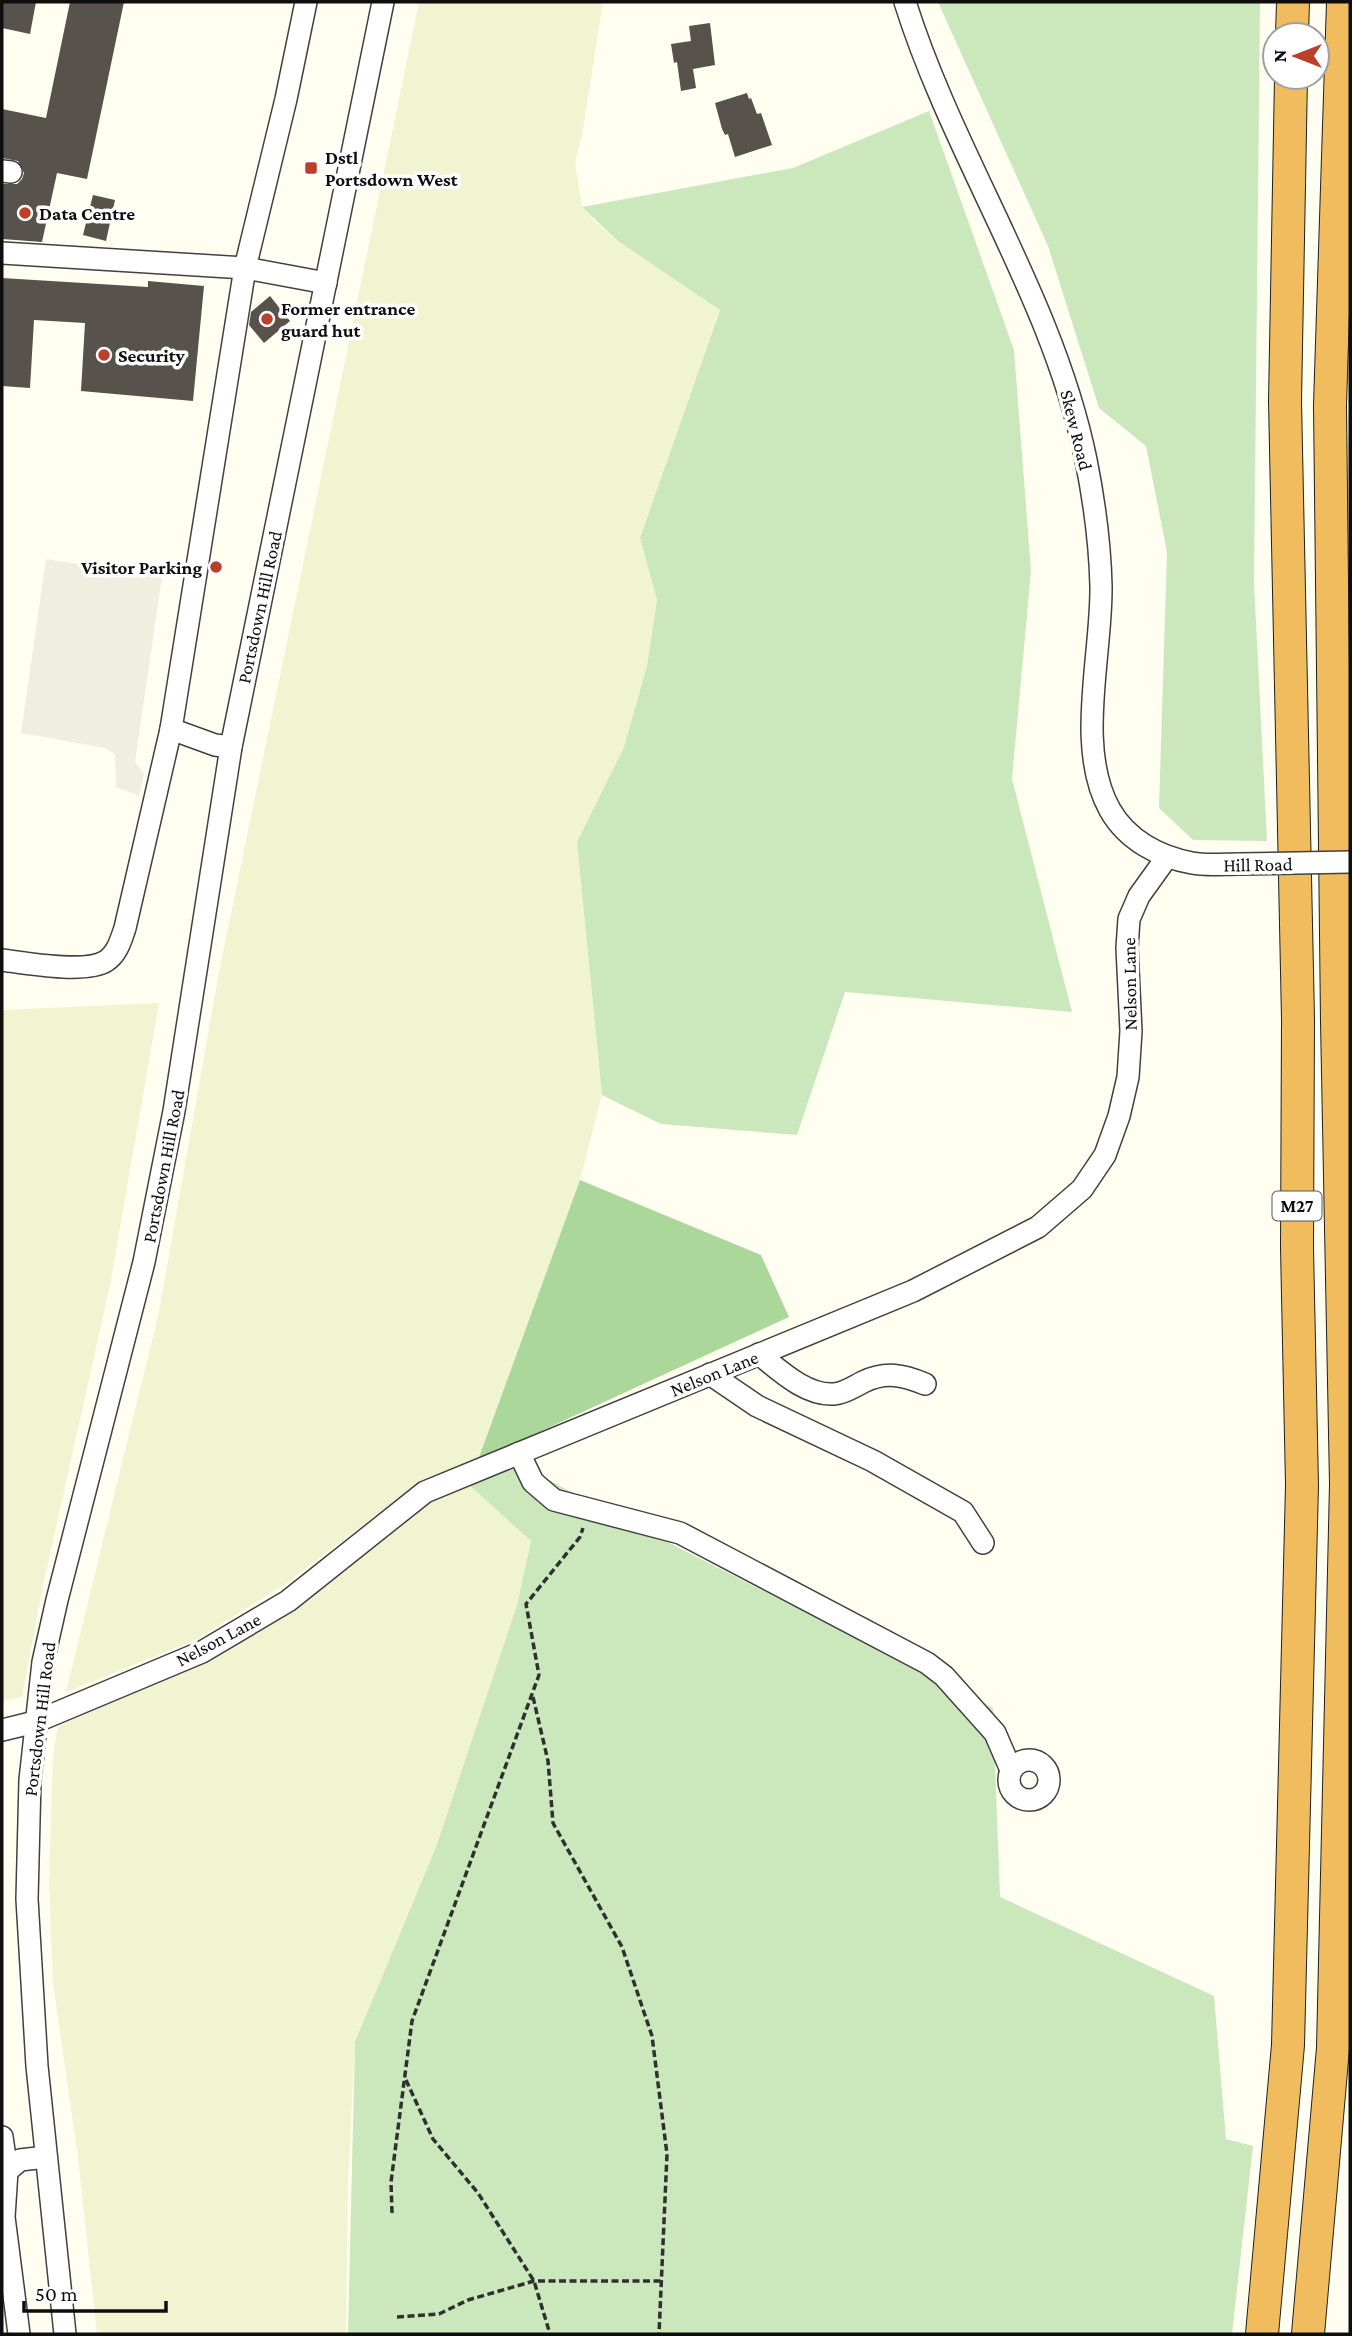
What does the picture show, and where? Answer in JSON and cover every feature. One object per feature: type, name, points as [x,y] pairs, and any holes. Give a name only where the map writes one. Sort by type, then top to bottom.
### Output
[{"type":"highway","points":[[1292,21],[1293,2]]},
{"type":"highway","name":"M27","points":[[1308,2334],[1333,2048],[1346,1484],[1337,1023],[1330,405],[1343,2]]},
{"type":"highway","name":"M27","points":[[1262,2334],[1288,2045],[1301,1485],[1297,1248],[1298,1019],[1285,401],[1291,91]]},
{"type":"street","points":[[2,960],[81,966],[106,962],[117,950],[125,928],[171,729],[245,268],[306,2]]},
{"type":"street","name":"Portsdown Hill Road","points":[[65,2334],[46,2157],[27,1899],[30,1780],[43,1662],[147,1249],[174,1111],[231,747],[383,2]]},
{"type":"street","name":"Skew Road","points":[[905,2],[946,110],[1030,295],[1062,373],[1086,459],[1096,522],[1101,586],[1091,743],[1097,782],[1111,812],[1134,840],[1167,857]]},
{"type":"street","points":[[2,253],[245,268],[326,283]]},
{"type":"street","points":[[171,729],[215,745],[231,747]]},
{"type":"street","name":"Hill Road","points":[[1167,857],[1194,864],[1350,862]]},
{"type":"street","name":"Nelson Lane","points":[[2,1730],[35,1722],[202,1651],[288,1601],[425,1492],[926,1285],[1038,1227],[1083,1189],[1105,1155],[1119,1116],[1128,1077],[1129,919],[1139,896],[1167,857]]},
{"type":"street","points":[[759,1354],[810,1390],[824,1394],[848,1391],[862,1382],[886,1374],[903,1376],[925,1384]]},
{"type":"street","points":[[710,1374],[757,1406],[873,1461],[963,1512],[984,1543]]},
{"type":"street","points":[[519,1453],[533,1482],[554,1500],[680,1533],[927,1663],[944,1676],[995,1734],[1012,1770]]},
{"type":"street","points":[[2,2137],[6,2171],[4,2217],[19,2334]]},
{"type":"street","points":[[6,2171],[20,2160],[46,2157]]},
{"type":"path","points":[[392,2213],[391,2182],[412,2021],[539,1675],[526,1604],[580,1537],[583,1527]]},
{"type":"path","points":[[532,1695],[548,1761],[553,1823],[622,1947],[652,2036],[667,2154],[659,2334]]},
{"type":"path","points":[[405,2078],[433,2139],[478,2193],[534,2281],[550,2334]]},
{"type":"path","points":[[397,2317],[439,2314],[468,2300],[534,2281],[662,2281]]},
{"type":"green space","points":[[419,2],[603,2],[575,163],[582,207],[618,241],[720,309],[640,538],[657,600],[647,666],[624,747],[577,842],[602,1095],[580,1180],[478,1460],[423,1479],[284,1585],[195,1640],[66,1692],[159,1312],[219,972]]},
{"type":"green space","points":[[938,2],[1260,2],[1254,583],[1267,841],[1193,840],[1159,808],[1167,552],[1146,446],[1099,408],[1048,246]]},
{"type":"green space","points":[[929,111],[1014,350],[1031,571],[1012,779],[1072,1012],[845,992],[797,1135],[661,1124],[602,1095],[577,842],[624,747],[647,666],[657,600],[640,538],[720,310],[618,241],[582,207],[793,168]]},
{"type":"green space","points":[[159,1003],[110,1285],[42,1590],[22,1697],[2,1701],[2,1010]]},
{"type":"green space","points":[[580,1180],[761,1255],[789,1317],[478,1460]]},
{"type":"green space","points":[[517,1463],[993,1708],[1000,1897],[1214,1996],[1226,2139],[1253,2146],[1232,2334],[348,2334],[355,2042],[436,1847],[517,1605],[531,1541],[467,1483]]},
{"type":"green space","points":[[467,1483],[531,1541],[517,1605],[436,1847],[355,2042],[348,2181],[346,2334],[97,2334],[78,2157],[53,1983],[49,1884],[53,1755],[58,1726],[202,1664],[303,1604],[428,1500]]},
{"type":"shaded area","points":[[46,559],[162,577],[135,762],[144,774],[139,796],[116,787],[115,754],[105,748],[21,733]]},
{"type":"building","points":[[2,2],[36,2],[30,34],[2,28]]},
{"type":"building","points":[[70,2],[124,2],[87,179],[57,173],[42,242],[2,239],[2,184],[17,184],[24,173],[18,161],[2,158],[2,109],[46,118]]},
{"type":"building","points":[[710,23],[715,65],[693,69],[696,88],[681,91],[677,62],[674,63],[671,44],[691,41],[689,26]]},
{"type":"building","points":[[747,93],[757,114],[761,113],[772,145],[735,157],[728,134],[725,135],[722,129],[715,103]]},
{"type":"building","points":[[93,195],[115,200],[106,241],[83,235]]},
{"type":"building","points":[[2,278],[148,287],[148,281],[204,286],[193,401],[81,391],[85,323],[34,320],[30,388],[2,386]]},
{"type":"building","name":"Former entrance guard hut","points":[[270,296],[290,321],[264,343],[249,325],[251,312]]},
{"type":"place","name":"Dstl Portsdown West","points":[[311,168]]},
{"type":"place","name":"Data Centre","points":[[25,213]]},
{"type":"place","name":"Former entrance guard hut","points":[[267,319]]},
{"type":"place","name":"Security","points":[[104,355]]},
{"type":"place","name":"Visitor Parking","points":[[216,567]]}]
